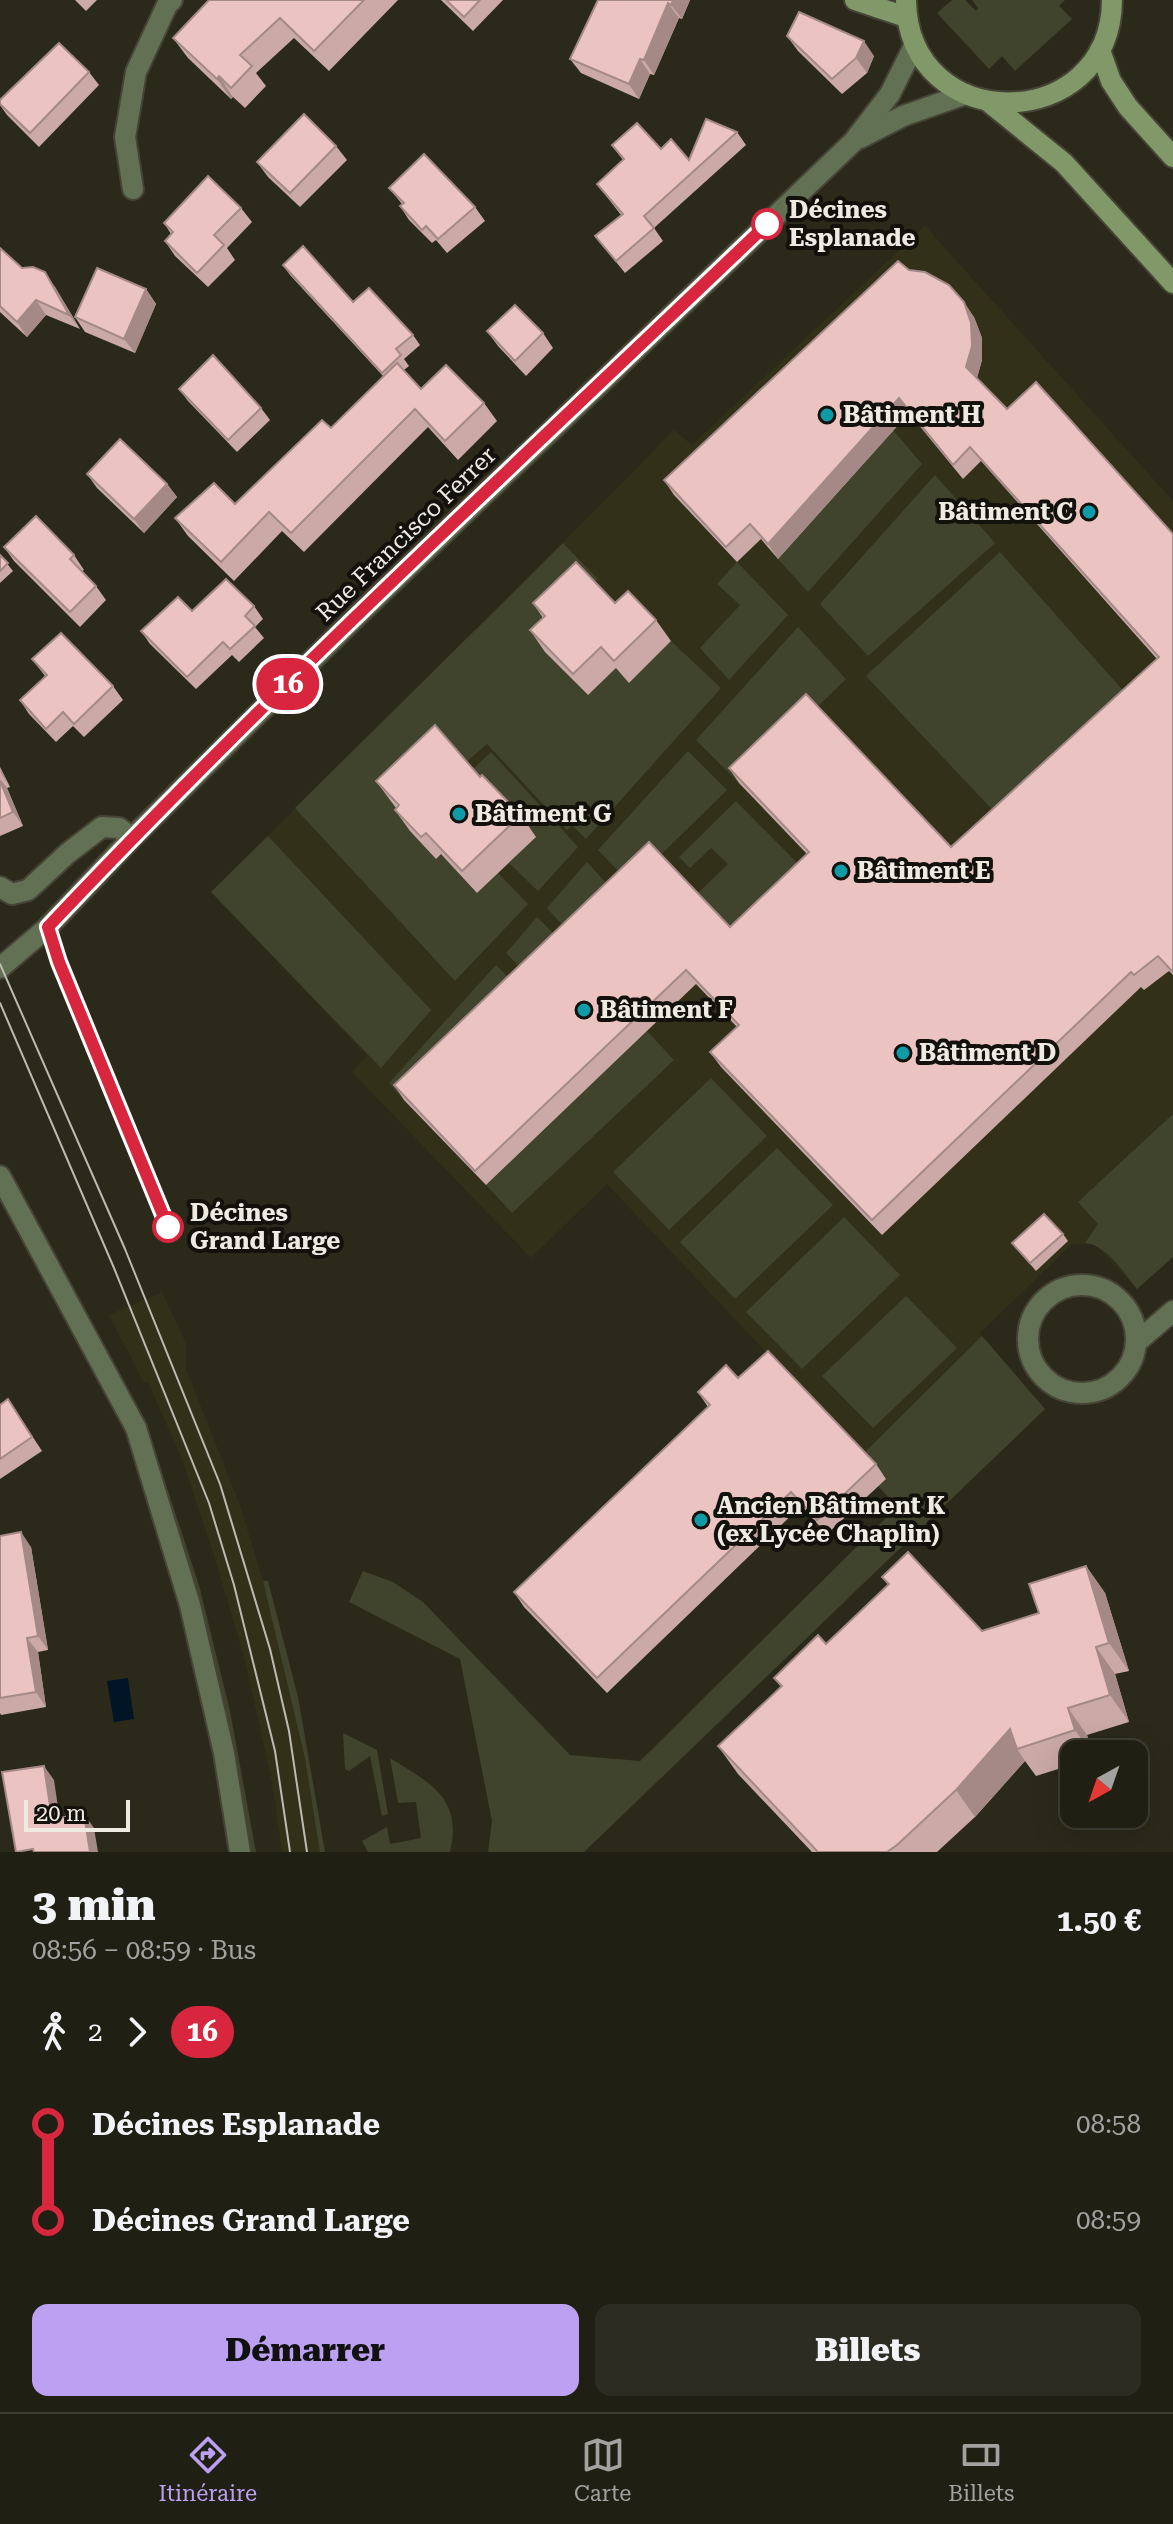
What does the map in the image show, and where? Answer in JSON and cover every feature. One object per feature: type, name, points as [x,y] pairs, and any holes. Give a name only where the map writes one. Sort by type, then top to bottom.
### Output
[{"type":"main road","points":[[855,0],[906,8],[915,44],[928,65],[945,82],[990,103],[1064,163],[1173,283]]},
{"type":"main road","points":[[990,103],[1018,103],[1043,98],[1066,87],[1085,71],[1100,50],[1109,28],[1112,0]]},
{"type":"main road","points":[[1100,50],[1111,81],[1128,107],[1173,157]]},
{"type":"street","points":[[133,189],[125,137],[136,72],[172,0]]},
{"type":"street","name":"Rue Francisco Ferrer","points":[[0,968],[48,927],[132,838],[355,618],[853,142],[890,94],[915,44]]},
{"type":"street","name":"Rue Francisco Ferrer","points":[[853,142],[903,116],[966,94]]},
{"type":"street","points":[[0,887],[12,894],[28,890],[102,827],[119,828],[132,838]]},
{"type":"street","points":[[0,1176],[136,1428],[190,1605],[224,1753],[240,1852]]},
{"type":"street","points":[[1137,1342],[1135,1324],[1127,1308],[1115,1295],[1099,1287],[1082,1284],[1064,1287],[1036,1309],[1029,1325],[1027,1343],[1041,1375],[1055,1387],[1072,1393],[1090,1394],[1108,1387],[1123,1376],[1133,1360],[1137,1342],[1173,1311]]},
{"type":"shaded area","points":[[925,226],[1173,501],[1173,1257],[1137,1289],[1095,1244],[1072,1244],[980,1333],[1045,1409],[927,1522],[607,1184],[531,1258],[352,1072],[367,1056],[211,892],[674,430],[692,445]]},
{"type":"shaded area","points":[[162,1292],[186,1343],[186,1369],[240,1505],[263,1581],[266,1581],[296,1699],[324,1852],[282,1852],[272,1782],[245,1660],[216,1562],[183,1462],[148,1382],[144,1383],[109,1315]]},
{"type":"green space","points":[[952,0],[965,0],[976,11],[978,8],[972,0],[1065,0],[1059,6],[1072,19],[1015,71],[1002,56],[989,69],[937,13]]},
{"type":"green space","points":[[886,422],[922,464],[808,592],[778,559],[885,439]]},
{"type":"green space","points":[[935,475],[995,543],[868,656],[820,604]]},
{"type":"green space","points":[[563,543],[598,579],[591,584],[545,652],[587,695],[616,668],[630,682],[671,641],[721,688],[586,839],[572,825],[567,830],[487,744],[465,763],[392,802],[414,827],[410,831],[435,858],[441,854],[478,892],[498,873],[528,904],[455,981],[295,808]]},
{"type":"green space","points":[[1000,552],[1135,704],[1005,823],[866,676]]},
{"type":"green space","points":[[737,562],[788,615],[729,680],[700,648],[740,605],[717,584]]},
{"type":"green space","points":[[798,627],[846,679],[739,783],[696,740]]},
{"type":"green space","points":[[688,751],[727,790],[631,884],[598,850]]},
{"type":"green space","points":[[491,752],[578,847],[538,891],[509,863],[535,837],[472,770]]},
{"type":"green space","points":[[736,801],[810,876],[741,942],[696,895],[728,864],[711,848],[690,868],[679,857]]},
{"type":"green space","points":[[268,836],[431,1010],[381,1068],[211,892]]},
{"type":"green space","points":[[587,862],[618,896],[574,938],[547,908]]},
{"type":"green space","points":[[537,917],[566,946],[531,979],[506,953]]},
{"type":"green space","points":[[496,965],[520,989],[404,1100],[389,1083]]},
{"type":"green space","points":[[647,1031],[674,1060],[512,1213],[486,1185]]},
{"type":"green space","points":[[711,1078],[767,1136],[669,1230],[613,1172]]},
{"type":"green space","points":[[1173,1114],[1173,1257],[1137,1289],[1108,1254],[1085,1243],[1098,1224],[1078,1202]]},
{"type":"green space","points":[[777,1148],[833,1205],[735,1299],[680,1242]]},
{"type":"green space","points":[[844,1217],[900,1275],[802,1369],[746,1312]]},
{"type":"green space","points":[[906,1296],[957,1348],[873,1428],[822,1376]]},
{"type":"green space","points":[[982,1336],[1045,1409],[584,1852],[488,1852],[492,1821],[460,1659],[349,1602],[363,1571],[393,1582],[423,1602],[570,1755],[640,1761],[897,1507],[878,1486],[886,1478],[863,1454]]},
{"type":"green space","points":[[146,1424],[199,1585],[230,1711],[256,1852],[250,1852],[220,1700]]},
{"type":"green space","points":[[263,1581],[268,1581],[298,1697],[325,1852],[320,1852],[305,1758]]},
{"type":"green space","points":[[343,1733],[377,1750],[388,1814],[382,1816],[370,1756],[349,1771],[345,1769]]},
{"type":"green space","points":[[390,1758],[440,1794],[452,1818],[450,1852],[368,1852],[362,1841],[387,1827],[390,1844],[421,1838],[416,1802],[398,1803]]},
{"type":"water","points":[[128,1678],[134,1719],[114,1722],[107,1681]]},
{"type":"building","points":[[209,0],[364,0],[314,51],[280,18],[240,55],[252,66],[231,88],[173,38]]},
{"type":"building","points":[[446,0],[480,0],[464,17]]},
{"type":"building","points":[[598,0],[673,0],[671,5],[668,3],[644,60],[640,59],[629,84],[570,59]]},
{"type":"building","points":[[799,12],[864,41],[856,58],[832,79],[787,36]]},
{"type":"building","points":[[59,43],[89,72],[30,133],[0,104],[0,100]]},
{"type":"building","points":[[304,114],[336,146],[290,193],[257,162]]},
{"type":"building","points":[[706,119],[737,132],[644,216],[654,228],[616,261],[595,236],[623,214],[597,184],[624,159],[612,145],[637,123],[661,149],[671,139],[689,160]]},
{"type":"building","points":[[424,154],[475,207],[438,239],[426,226],[422,230],[400,206],[404,203],[389,188]]},
{"type":"building","points":[[208,176],[241,208],[214,235],[224,245],[197,273],[165,241],[173,232],[164,223]]},
{"type":"building","points":[[303,246],[353,302],[369,288],[413,335],[396,349],[401,355],[382,373],[283,265]]},
{"type":"building","points":[[0,248],[22,268],[33,267],[45,272],[69,315],[36,300],[17,322],[0,306]]},
{"type":"building","points":[[898,261],[909,270],[925,272],[949,285],[964,302],[971,323],[972,346],[966,367],[1007,409],[1036,382],[1173,534],[1173,972],[1158,956],[1134,975],[1131,972],[872,1220],[710,1052],[739,1025],[686,970],[475,1171],[394,1085],[649,842],[730,927],[809,852],[729,768],[806,694],[951,847],[1159,657],[970,447],[953,465],[899,398],[768,544],[750,524],[726,547],[664,480]]},
{"type":"building","points":[[97,268],[146,289],[124,339],[75,317]]},
{"type":"building","points":[[515,305],[543,333],[515,361],[487,331]]},
{"type":"building","points":[[213,355],[261,408],[228,440],[179,389]]},
{"type":"building","points":[[397,363],[421,389],[446,365],[484,403],[445,441],[415,409],[291,533],[269,512],[221,562],[175,518],[214,483],[235,504],[322,420],[331,428]]},
{"type":"building","points":[[120,439],[167,484],[134,519],[87,474]]},
{"type":"building","points":[[36,516],[74,555],[70,559],[96,586],[70,612],[4,547]]},
{"type":"building","points":[[0,555],[8,563],[0,571]]},
{"type":"building","points":[[576,562],[615,603],[628,591],[656,620],[614,661],[601,647],[573,674],[530,630],[545,616],[533,603]]},
{"type":"building","points":[[226,579],[254,606],[245,616],[255,626],[230,649],[223,642],[187,677],[141,631],[178,597],[192,611]]},
{"type":"building","points":[[61,633],[113,686],[74,724],[63,712],[46,729],[20,700],[47,675],[32,659]]},
{"type":"building","name":"Bâtiment G","points":[[435,725],[480,777],[482,775],[521,815],[462,871],[426,833],[421,837],[395,810],[399,805],[376,781]]},
{"type":"building","points":[[0,781],[13,812],[0,818]]},
{"type":"building","points":[[1044,1214],[1063,1234],[1030,1263],[1012,1243]]},
{"type":"building","name":"Ancien Bâtiment K (ex Lycée Chaplin)","points":[[768,1351],[876,1464],[817,1520],[791,1492],[597,1678],[514,1592],[710,1405],[698,1392],[726,1365],[738,1378]]},
{"type":"building","points":[[8,1399],[32,1437],[0,1459],[0,1405]]},
{"type":"building","points":[[21,1532],[38,1636],[27,1638],[36,1692],[0,1698],[0,1536]]},
{"type":"building","points":[[908,1552],[982,1631],[1039,1613],[1029,1584],[1086,1566],[1109,1643],[1096,1647],[1110,1695],[1068,1708],[1075,1730],[1017,1749],[1010,1729],[956,1790],[887,1852],[818,1852],[718,1746],[782,1686],[774,1678],[818,1635],[826,1644],[889,1584],[882,1577]]},
{"type":"building","points":[[44,1766],[52,1819],[84,1814],[90,1852],[34,1852],[33,1849],[16,1852],[2,1772]]},
{"type":"tram line","points":[[0,964],[125,1249],[220,1484],[270,1649],[289,1731],[307,1852]]},
{"type":"tram line","points":[[0,1003],[114,1268],[209,1503],[234,1585],[275,1751],[290,1852]]},
{"type":"bus line","name":"16","points":[[168,1227],[59,962],[48,927],[132,838],[355,618],[767,224]]},
{"type":"place","name":"Décines Esplanade","points":[[767,224]]},
{"type":"place","name":"Bâtiment H","points":[[827,415]]},
{"type":"place","name":"Bâtiment C","points":[[1089,512]]},
{"type":"place","name":"Bâtiment G","points":[[459,814]]},
{"type":"place","name":"Bâtiment E","points":[[841,871]]},
{"type":"place","name":"Bâtiment F","points":[[584,1010]]},
{"type":"place","name":"Bâtiment D","points":[[903,1053]]},
{"type":"place","name":"Décines Grand Large","points":[[168,1227]]},
{"type":"place","name":"Ancien Bâtiment K (ex Lycée Chaplin)","points":[[701,1520]]}]
